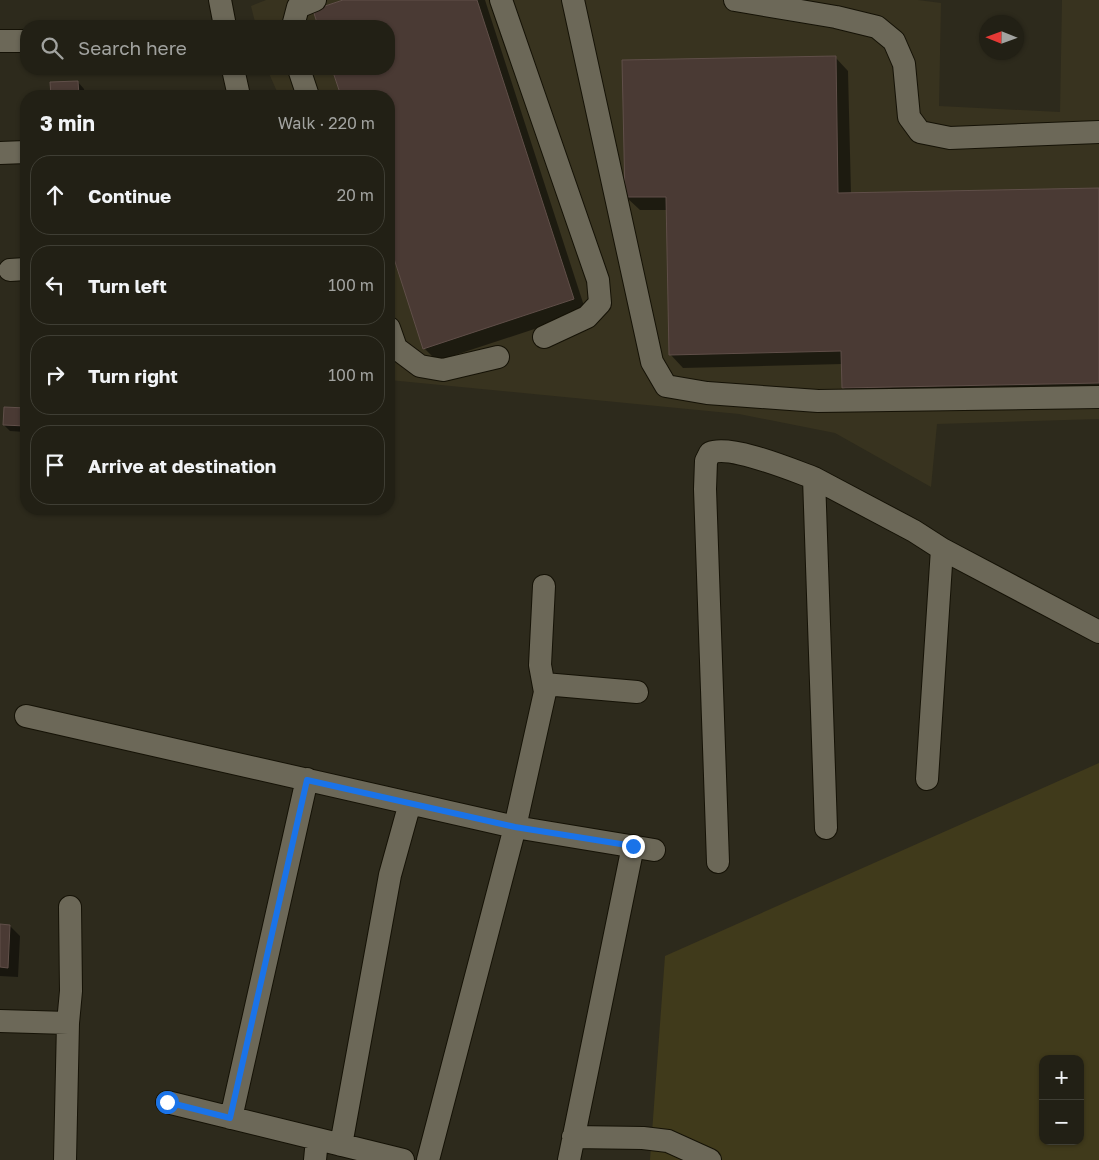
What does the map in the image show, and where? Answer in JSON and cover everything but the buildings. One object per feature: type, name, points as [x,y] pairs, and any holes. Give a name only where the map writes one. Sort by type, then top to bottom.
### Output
[{"type":"street","points":[[220,0],[224,20]]},
{"type":"street","points":[[294,20],[298,6],[315,0]]},
{"type":"street","points":[[501,0],[598,280],[600,303],[587,317],[544,337]]},
{"type":"street","points":[[573,0],[652,362],[666,386],[707,393],[818,401],[1099,397]]},
{"type":"street","points":[[735,0],[836,17],[877,28],[894,41],[904,64],[909,117],[920,132],[950,138],[1099,132]]},
{"type":"street","points":[[0,41],[20,40]]},
{"type":"street","points":[[234,75],[238,90]]},
{"type":"street","points":[[301,75],[306,90]]},
{"type":"street","points":[[0,153],[20,152]]},
{"type":"street","points":[[395,345],[396,348],[420,366],[443,370],[498,357]]},
{"type":"street","points":[[718,862],[705,489],[706,461],[710,453],[716,450],[727,451],[769,462],[814,478],[1099,632]]},
{"type":"street","points":[[814,478],[826,828]]},
{"type":"street","points":[[927,780],[942,548]]},
{"type":"street","points":[[428,1160],[515,827],[545,692],[540,665],[544,586]]},
{"type":"street","points":[[544,684],[637,692]]},
{"type":"street","points":[[26,716],[515,827],[643,848],[569,1160]]},
{"type":"street","points":[[230,1118],[307,780]]},
{"type":"street","points":[[341,1145],[390,875],[410,803]]},
{"type":"street","points":[[65,1160],[68,1023],[71,991],[70,907]]},
{"type":"street","points":[[0,1021],[68,1023]]},
{"type":"street","points":[[167,1102],[230,1118],[316,1149],[341,1145],[403,1160]]},
{"type":"street","points":[[574,1136],[643,1138],[668,1141],[710,1160]]},
{"type":"shaded area","points":[[266,0],[918,0],[941,3],[939,106],[1060,112],[1062,0],[1099,0],[1099,419],[937,424],[931,487],[835,433],[739,414],[395,381],[395,90],[276,90],[270,75],[395,75],[395,20],[254,20],[251,6]]},
{"type":"shaded area","points":[[1099,763],[1099,1160],[650,1160],[665,956]]},
{"type":"route","points":[[167,1102],[230,1118],[307,780],[515,827],[633,846]]}]
